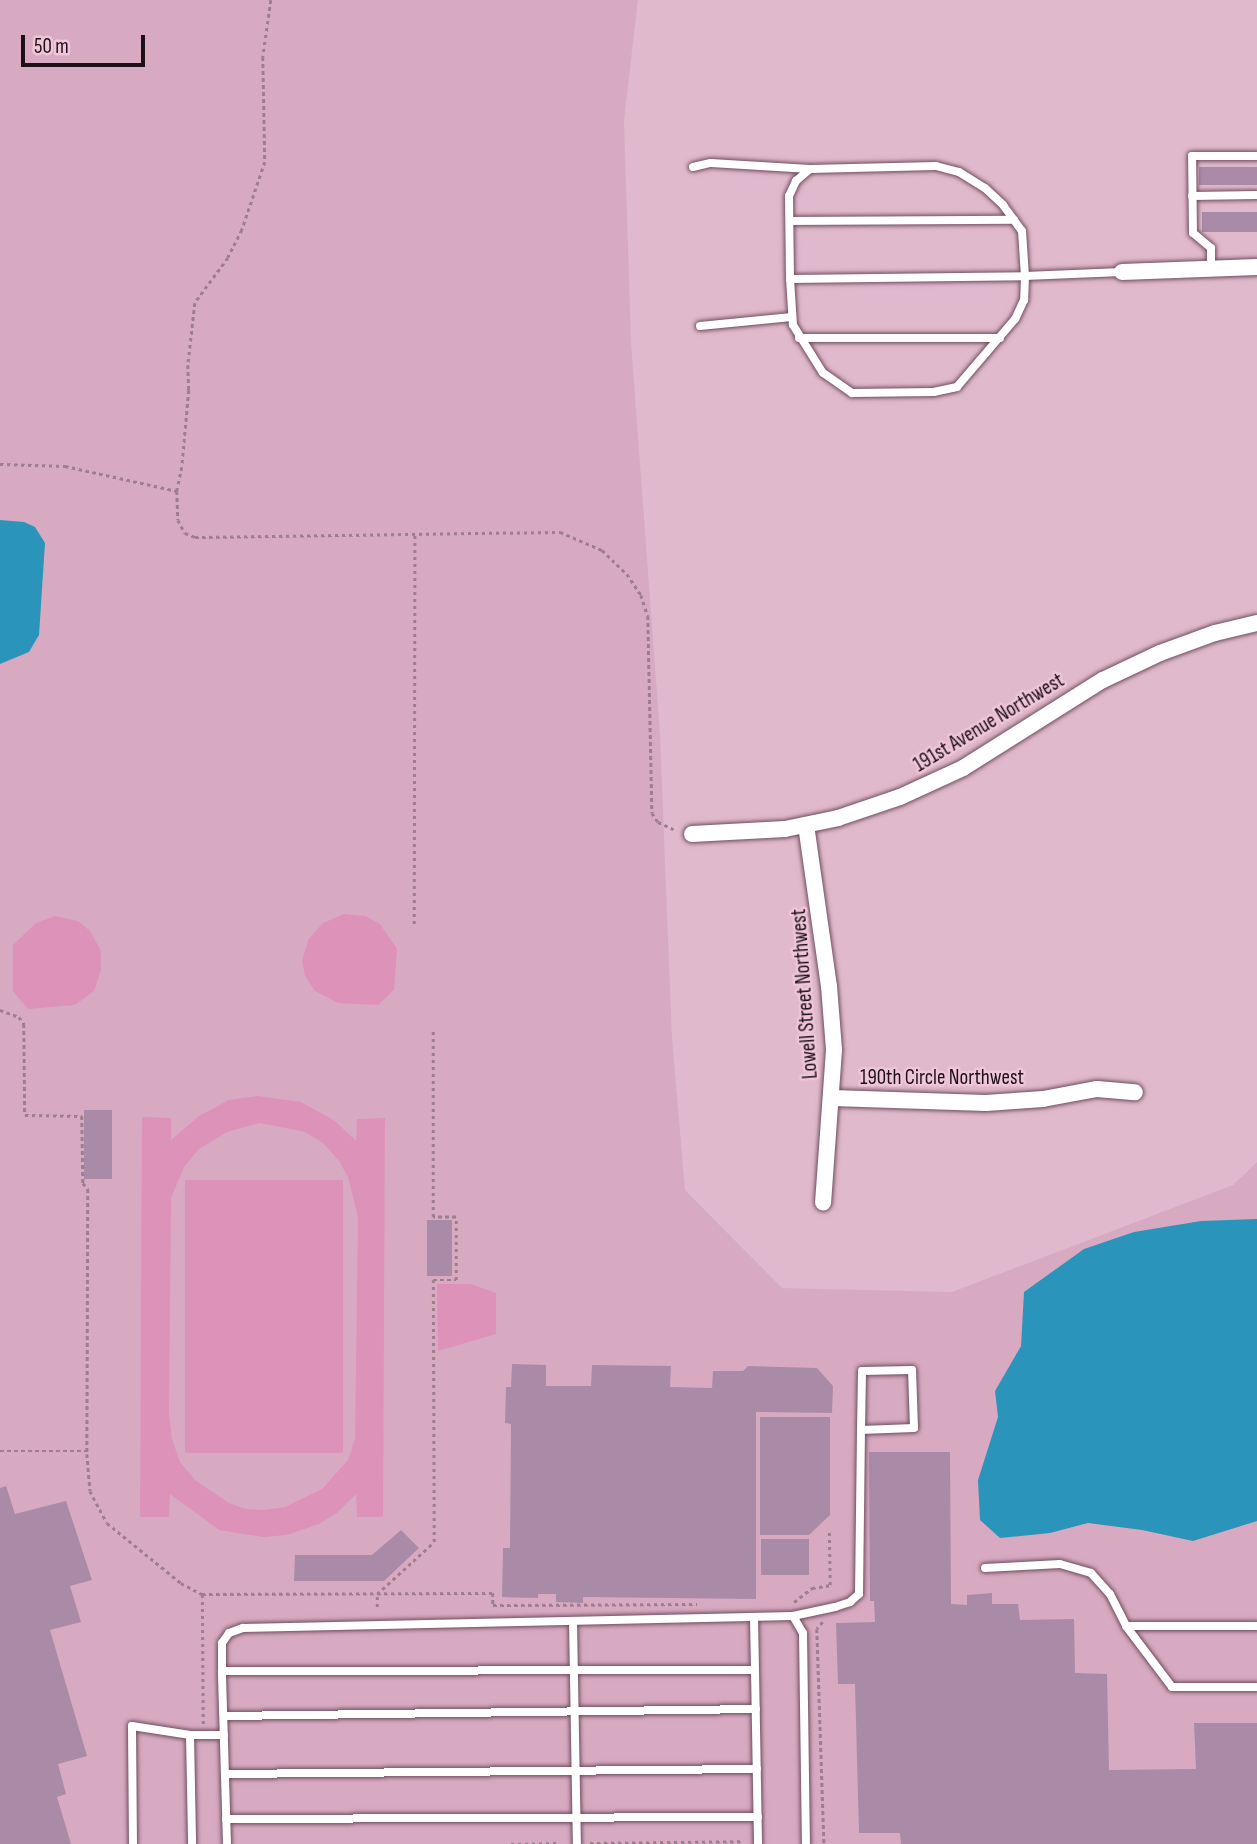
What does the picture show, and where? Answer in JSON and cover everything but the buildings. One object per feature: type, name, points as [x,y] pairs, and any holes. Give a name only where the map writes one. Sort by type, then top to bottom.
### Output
[{"type":"street","points":[[1122,272],[1257,267]]},
{"type":"street","name":"191st Avenue Northwest","points":[[692,834],[757,832],[806,825],[867,809],[932,784],[992,750],[1103,680],[1160,653],[1215,633],[1257,623]]},
{"type":"street","name":"Lowell Street Northwest","points":[[806,825],[829,986],[834,1050],[823,1203]]},
{"type":"street","name":"190th Circle Northwest","points":[[832,1098],[986,1103],[1043,1099],[1097,1089],[1135,1092]]},
{"type":"lane","points":[[1211,267],[1211,248],[1193,233],[1192,156],[1257,156]]},
{"type":"lane","points":[[693,167],[711,163],[810,169],[936,166],[959,172],[985,188],[1022,231],[1024,300],[1015,319],[957,387],[934,392],[852,393],[823,373],[799,338],[792,317],[789,196],[796,181],[810,169]]},
{"type":"lane","points":[[1192,196],[1257,195]]},
{"type":"lane","points":[[790,221],[1014,220]]},
{"type":"lane","points":[[790,279],[1122,272]]},
{"type":"lane","points":[[700,326],[792,317]]},
{"type":"lane","points":[[799,338],[1000,338]]},
{"type":"lane","points":[[227,1844],[222,1643],[229,1633],[243,1628],[793,1616],[835,1607],[850,1602],[859,1594],[861,1430],[862,1371],[912,1370],[914,1428],[861,1430]]},
{"type":"lane","points":[[985,1569],[1060,1564],[1091,1573],[1110,1594],[1126,1626],[1172,1687],[1257,1687]]},
{"type":"lane","points":[[793,1616],[803,1633],[806,1844]]},
{"type":"lane","points":[[754,1617],[758,1844]]},
{"type":"lane","points":[[573,1621],[576,1817],[580,1844]]},
{"type":"lane","points":[[1126,1626],[1257,1626]]},
{"type":"lane","points":[[222,1671],[755,1670]]},
{"type":"lane","points":[[224,1716],[756,1709]]},
{"type":"lane","points":[[133,1844],[132,1726],[190,1735],[224,1735]]},
{"type":"lane","points":[[190,1735],[192,1844]]},
{"type":"lane","points":[[225,1774],[757,1769]]},
{"type":"lane","points":[[226,1819],[758,1817]]},
{"type":"path","points":[[271,0],[263,57],[265,162],[242,230],[228,258],[195,303],[182,467],[177,491],[178,520],[185,533],[195,537],[560,532],[602,550],[627,574],[641,595],[648,616],[652,813],[658,822],[671,830],[692,834]]},
{"type":"path","points":[[0,464],[65,466],[177,491]]},
{"type":"path","points":[[414,925],[415,534]]},
{"type":"path","points":[[0,1010],[19,1017],[24,1024],[25,1115],[82,1116],[83,1183],[89,1189],[87,1451],[90,1491],[107,1523],[181,1583],[202,1594]]},
{"type":"path","points":[[377,1607],[377,1594],[434,1542],[433,1279],[457,1280],[457,1217],[433,1217],[433,1028]]},
{"type":"path","points":[[0,1451],[87,1451]]},
{"type":"path","points":[[824,1621],[817,1629],[824,1844]]},
{"type":"path","points":[[580,1844],[743,1841]]},
{"type":"path","points":[[511,1844],[560,1843]]},
{"type":"shaded area","points":[[0,0],[638,0],[624,120],[631,342],[660,734],[672,1038],[685,1190],[782,1288],[952,1292],[1233,1185],[1257,1162],[1257,1844],[0,1844]]},
{"type":"shaded area","points":[[344,914],[365,916],[380,924],[397,949],[394,990],[378,1005],[338,1003],[315,991],[305,976],[302,961],[308,940],[323,923]]},
{"type":"shaded area","points":[[55,916],[78,921],[90,931],[101,951],[101,970],[94,991],[75,1005],[28,1009],[13,991],[13,945],[36,923]]},
{"type":"shaded area","points":[[257,1096],[301,1102],[335,1121],[356,1141],[357,1119],[385,1118],[383,1517],[357,1517],[356,1494],[337,1513],[319,1524],[287,1535],[263,1537],[219,1530],[170,1494],[169,1517],[140,1517],[142,1117],[171,1118],[171,1140],[199,1116],[229,1100]],"holes":[[[260,1123],[305,1132],[323,1143],[339,1161],[348,1177],[358,1218],[355,1439],[348,1460],[322,1489],[285,1507],[246,1509],[229,1503],[195,1480],[180,1462],[172,1439],[169,1415],[171,1198],[184,1167],[199,1149],[227,1132]]]},
{"type":"shaded area","points":[[185,1180],[343,1180],[343,1453],[185,1453]]},
{"type":"shaded area","points":[[437,1284],[471,1284],[496,1293],[496,1334],[438,1351]]},
{"type":"water","points":[[0,520],[24,522],[35,527],[45,543],[39,635],[29,652],[0,664]]},
{"type":"water","points":[[1257,1219],[1257,1521],[1193,1541],[1142,1530],[1088,1523],[1050,1533],[1000,1538],[980,1520],[978,1480],[998,1417],[995,1391],[1021,1346],[1024,1292],[1084,1249],[1134,1232],[1201,1221]]}]
